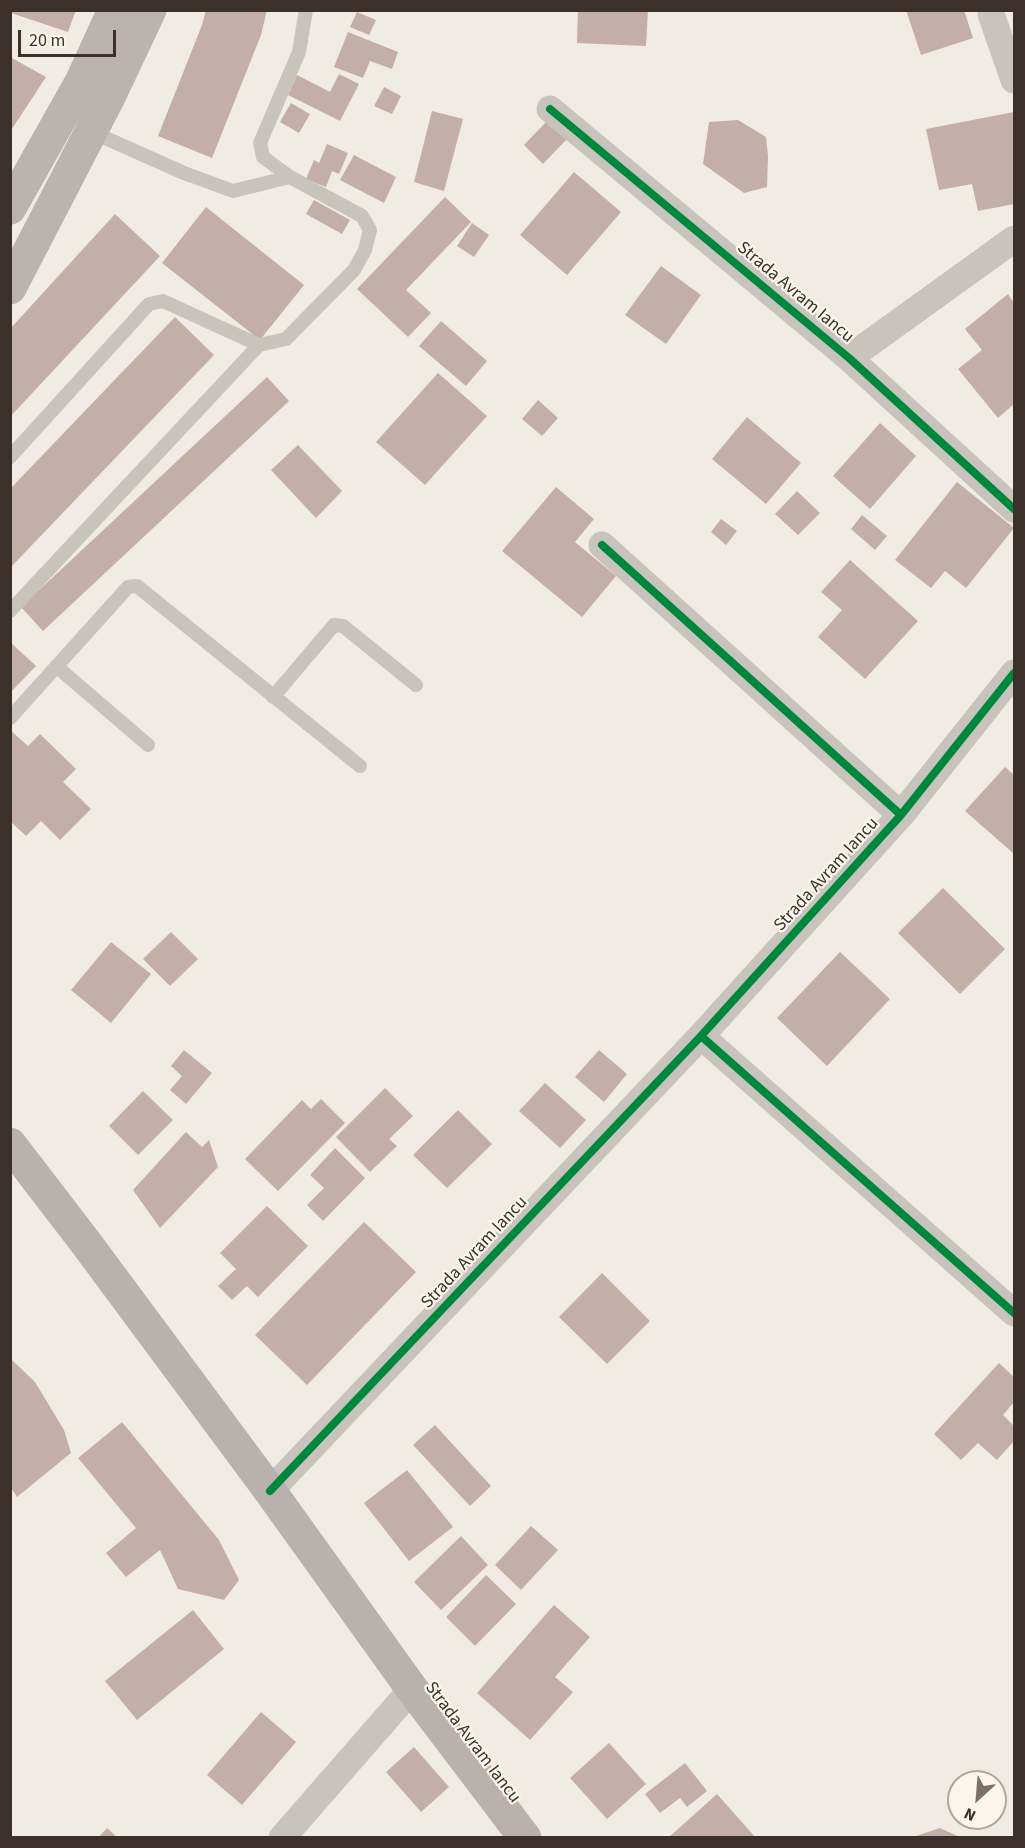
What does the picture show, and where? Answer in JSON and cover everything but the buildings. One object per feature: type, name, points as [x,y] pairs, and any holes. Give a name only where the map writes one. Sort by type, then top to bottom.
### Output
[{"type":"main road","name":"Strada Avram Iancu","points":[[10,1144],[87,1243],[270,1491],[412,1689],[525,1838]]},
{"type":"street","points":[[10,208],[81,82],[114,10]]},
{"type":"street","points":[[10,288],[92,132],[150,10]]},
{"type":"street","points":[[991,14],[1014,80]]},
{"type":"street","name":"Strada Avram Iancu","points":[[550,109],[849,358],[1014,509]]},
{"type":"street","points":[[849,358],[1014,239]]},
{"type":"street","points":[[602,545],[901,815]]},
{"type":"street","name":"Strada Avram Iancu","points":[[270,1491],[701,1036],[901,815],[1014,673]]},
{"type":"street","points":[[701,1036],[1014,1313]]},
{"type":"street","points":[[282,1838],[412,1689]]},
{"type":"lane","points":[[10,611],[259,345],[286,339],[354,270],[365,250],[370,230],[363,216],[290,177],[263,157],[260,143],[298,52],[306,10]]},
{"type":"lane","points":[[92,132],[184,173],[233,191],[290,177]]},
{"type":"lane","points":[[10,457],[149,304],[163,301],[259,345]]},
{"type":"lane","points":[[10,718],[128,587],[137,586],[360,766]]},
{"type":"lane","points":[[273,697],[338,624],[416,686]]},
{"type":"lane","points":[[56,666],[148,745]]},
{"type":"cycle path","points":[[550,109],[849,358],[1014,509]]},
{"type":"cycle path","points":[[602,545],[901,815]]},
{"type":"cycle path","points":[[270,1491],[701,1036],[901,815],[1014,673]]},
{"type":"cycle path","points":[[701,1036],[1014,1313]]}]
